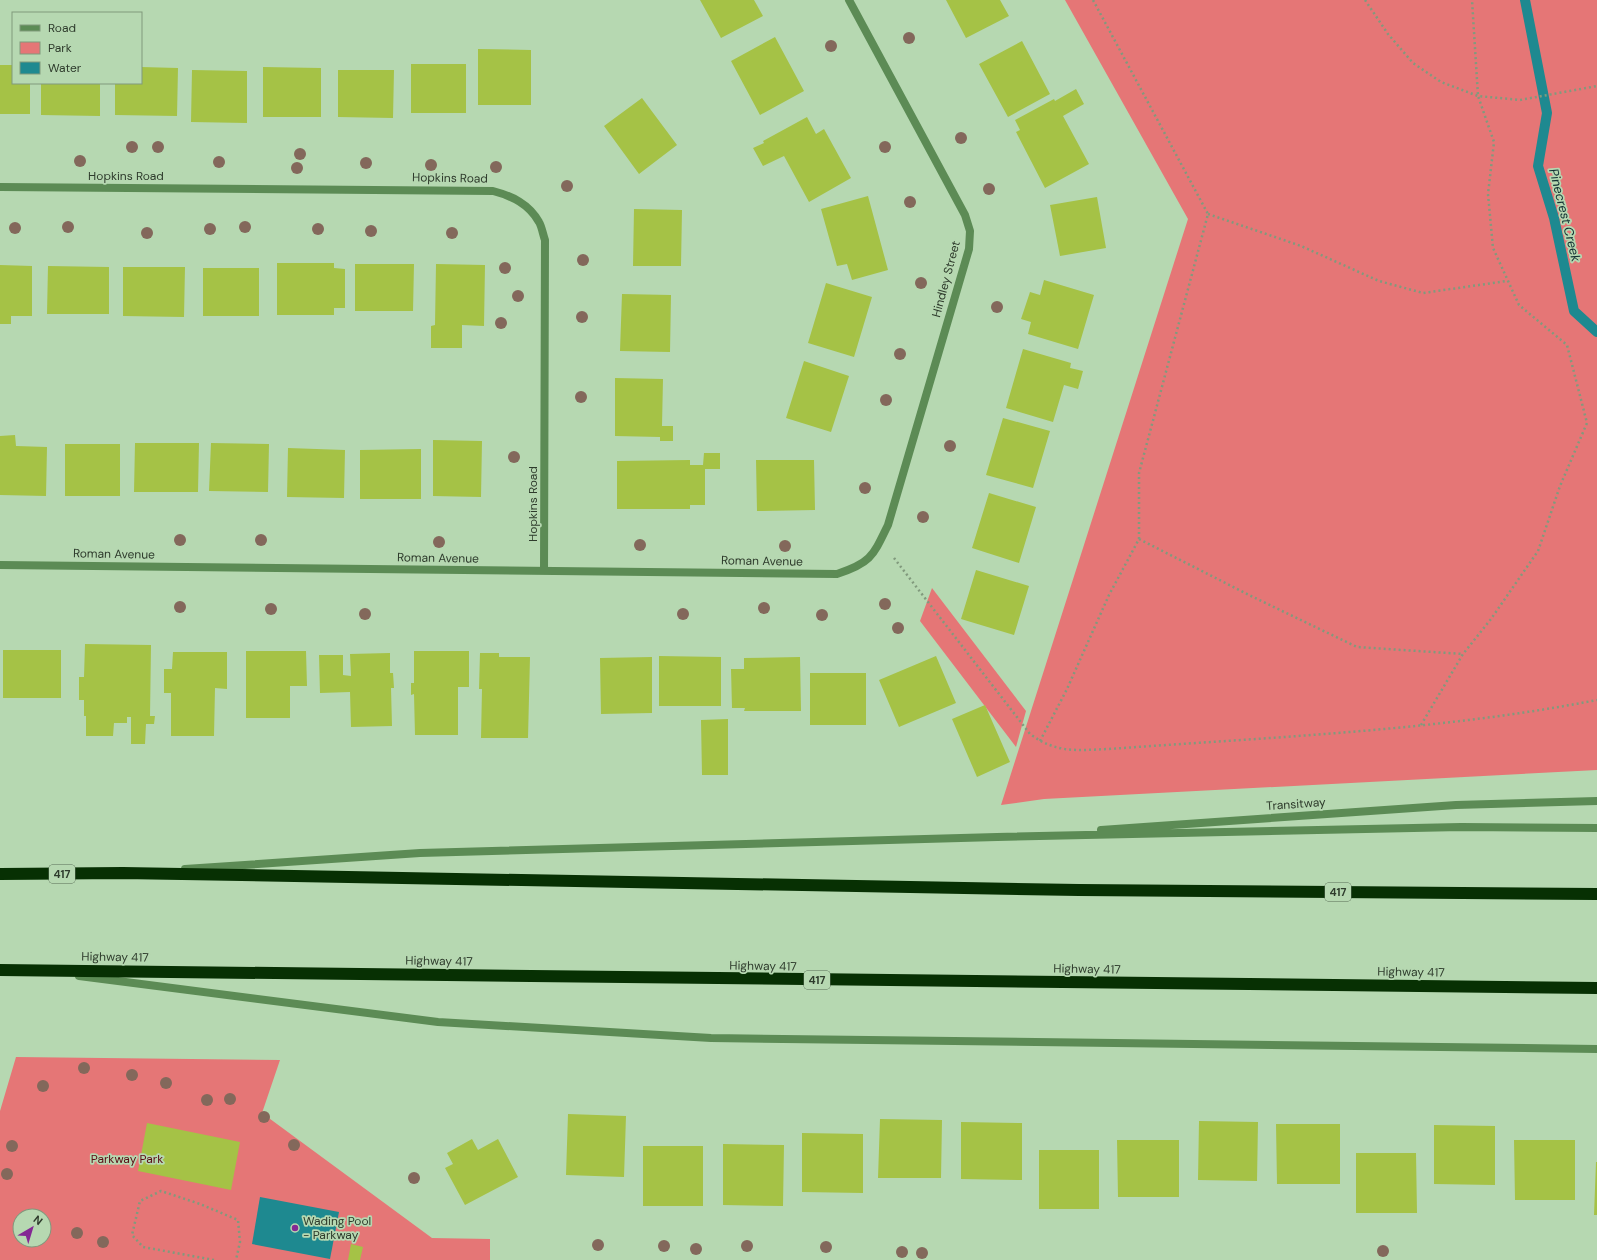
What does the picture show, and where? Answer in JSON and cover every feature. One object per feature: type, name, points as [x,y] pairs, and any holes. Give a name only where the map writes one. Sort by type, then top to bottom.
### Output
[{"type":"highway","name":"417","points":[[0,874],[123,873],[1079,890],[1597,894]]},
{"type":"highway","name":"Highway 417","points":[[0,970],[1597,988]]},
{"type":"street","name":"Hindley Street","points":[[849,0],[965,215],[970,231],[969,249],[888,525],[871,556]]},
{"type":"street","name":"Hopkins Road","points":[[0,186],[493,191],[513,197],[528,208],[539,222],[545,240],[544,571]]},
{"type":"street","name":"Roman Avenue","points":[[0,565],[837,574],[857,568],[871,556]]},
{"type":"street","name":"Transitway","points":[[997,837],[1456,805],[1597,801]]},
{"type":"street","points":[[123,873],[420,853],[997,837],[1461,827],[1597,828]]},
{"type":"street","points":[[37,970],[438,1022],[711,1038],[1597,1049]]},
{"type":"path","points":[[1093,0],[1208,214],[1301,246],[1379,281],[1423,293],[1508,280]]},
{"type":"path","points":[[1365,0],[1388,34],[1413,63],[1441,82],[1478,96],[1520,100],[1597,86]]},
{"type":"path","points":[[1421,726],[1463,654],[1490,619],[1538,551],[1560,486],[1587,423],[1567,345],[1519,306],[1493,248],[1488,194],[1494,142],[1478,96],[1472,0]]},
{"type":"path","points":[[1040,741],[1067,689],[1109,595],[1139,539],[1139,473],[1208,214]]},
{"type":"path","points":[[1139,539],[1250,596],[1357,647],[1463,654]]},
{"type":"path","points":[[880,540],[1030,734],[1054,748],[1110,749],[1421,726],[1496,718],[1597,700]]},
{"type":"path","points":[[214,1260],[143,1247],[132,1235],[140,1201],[161,1191],[200,1204],[238,1220],[240,1242],[236,1260]]},
{"type":"green space","points":[[1065,0],[1597,0],[1597,770],[1044,799],[1001,805],[1188,219]]},
{"type":"green space","points":[[932,588],[1026,711],[1016,747],[920,621]]},
{"type":"green space","name":"Parkway Park","points":[[16,1057],[280,1060],[262,1113],[432,1238],[490,1239],[490,1260],[0,1260],[0,1111]]},
{"type":"water","name":"Wading Pool - Parkway","points":[[260,1197],[339,1212],[330,1259],[252,1244]]},
{"type":"building","points":[[700,0],[754,0],[763,16],[721,38]]},
{"type":"building","points":[[946,0],[1000,0],[1009,16],[966,38]]},
{"type":"building","points":[[775,37],[804,91],[760,115],[731,61]]},
{"type":"building","points":[[1022,41],[1050,94],[1008,117],[979,64]]},
{"type":"building","points":[[478,49],[531,50],[531,105],[478,105]]},
{"type":"building","points":[[411,64],[466,64],[466,113],[411,113]]},
{"type":"building","points":[[0,65],[12,65],[12,84],[30,84],[30,114],[0,114]]},
{"type":"building","points":[[142,67],[178,68],[177,116],[115,115],[115,84],[142,84]]},
{"type":"building","points":[[263,67],[321,68],[321,117],[263,117]]},
{"type":"building","points":[[192,70],[247,71],[247,123],[191,122]]},
{"type":"building","points":[[338,70],[394,70],[393,118],[338,117]]},
{"type":"building","points":[[41,84],[100,84],[100,116],[41,115]]},
{"type":"building","points":[[1076,89],[1084,104],[1063,116],[1089,164],[1045,188],[1016,132],[1020,130],[1015,120]]},
{"type":"building","points":[[642,98],[677,145],[639,174],[604,126]]},
{"type":"building","points":[[807,117],[816,134],[824,129],[851,178],[809,202],[784,156],[763,166],[753,148]]},
{"type":"building","points":[[868,196],[888,270],[852,280],[847,264],[837,266],[821,209]]},
{"type":"building","points":[[1097,197],[1106,248],[1060,256],[1050,205]]},
{"type":"building","points":[[634,209],[682,210],[681,266],[633,266]]},
{"type":"building","points":[[277,263],[334,263],[334,268],[345,269],[345,308],[334,308],[334,315],[277,315]]},
{"type":"building","points":[[355,264],[414,264],[413,311],[355,311]]},
{"type":"building","points":[[436,264],[485,265],[484,326],[462,325],[462,348],[431,348],[431,326],[435,325]]},
{"type":"building","points":[[0,265],[32,266],[32,316],[11,316],[11,324],[0,324]]},
{"type":"building","points":[[48,266],[109,267],[109,314],[47,314]]},
{"type":"building","points":[[123,267],[185,267],[184,317],[123,316]]},
{"type":"building","points":[[203,268],[259,268],[259,316],[203,316]]},
{"type":"building","points":[[1044,280],[1094,295],[1078,349],[1028,334],[1031,322],[1021,319],[1030,292],[1040,295]]},
{"type":"building","points":[[826,283],[872,297],[854,357],[808,343]]},
{"type":"building","points":[[622,294],[671,295],[670,352],[620,351]]},
{"type":"building","points":[[1023,349],[1071,363],[1070,368],[1083,371],[1078,389],[1064,385],[1053,422],[1006,408]]},
{"type":"building","points":[[804,361],[849,376],[831,432],[786,418]]},
{"type":"building","points":[[615,378],[663,379],[662,426],[673,426],[673,441],[660,441],[660,437],[615,436]]},
{"type":"building","points":[[1003,418],[1050,431],[1033,488],[986,475]]},
{"type":"building","points":[[15,435],[16,446],[47,447],[46,496],[0,495],[0,436]]},
{"type":"building","points":[[433,440],[482,441],[481,497],[433,496]]},
{"type":"building","points":[[135,443],[199,443],[198,492],[134,492]]},
{"type":"building","points":[[211,443],[269,444],[268,492],[209,491]]},
{"type":"building","points":[[65,444],[120,444],[120,496],[65,496]]},
{"type":"building","points":[[288,448],[345,450],[344,498],[287,497]]},
{"type":"building","points":[[421,449],[421,499],[360,499],[360,450]]},
{"type":"building","points":[[704,453],[720,453],[720,469],[705,469],[705,505],[690,505],[690,509],[617,509],[617,461],[690,460],[690,465],[703,465]]},
{"type":"building","points":[[756,460],[814,460],[815,510],[757,511]]},
{"type":"building","points":[[989,493],[1036,507],[1019,563],[972,548]]},
{"type":"building","points":[[976,570],[1029,586],[1014,635],[961,619]]},
{"type":"building","points":[[85,644],[151,645],[150,716],[155,716],[154,724],[146,724],[145,744],[131,744],[131,717],[127,717],[127,723],[114,723],[113,736],[86,736],[84,700],[79,700],[79,677],[84,677]]},
{"type":"building","points":[[3,650],[61,650],[61,698],[3,698]]},
{"type":"building","points":[[246,651],[306,651],[307,686],[290,686],[290,718],[246,718]]},
{"type":"building","points":[[414,651],[469,651],[469,687],[458,687],[458,735],[415,735],[414,694],[411,695],[411,683],[414,683]]},
{"type":"building","points":[[173,652],[227,652],[227,689],[215,688],[214,736],[171,736],[171,693],[164,693],[164,669],[172,669]]},
{"type":"building","points":[[390,653],[390,673],[393,673],[394,688],[391,688],[392,726],[351,727],[350,692],[320,693],[319,655],[343,655],[343,675],[351,676],[350,654]]},
{"type":"building","points":[[480,653],[499,653],[499,657],[530,657],[528,738],[481,738],[482,689],[479,689]]},
{"type":"building","points":[[659,656],[721,657],[721,706],[659,706]]},
{"type":"building","points":[[936,656],[956,703],[899,727],[879,680]]},
{"type":"building","points":[[652,657],[652,713],[601,714],[600,658]]},
{"type":"building","points":[[800,657],[801,711],[744,711],[745,708],[732,708],[731,669],[744,669],[744,658]]},
{"type":"building","points":[[810,673],[866,673],[866,725],[810,725]]},
{"type":"building","points":[[985,705],[1010,762],[977,777],[952,719]]},
{"type":"building","points":[[728,719],[728,775],[702,775],[701,720]]},
{"type":"building","points":[[568,1114],[626,1116],[624,1177],[566,1175]]},
{"type":"building","points":[[880,1119],[942,1120],[941,1178],[878,1178]]},
{"type":"building","points":[[1199,1121],[1258,1122],[1257,1181],[1198,1180]]},
{"type":"building","points":[[961,1122],[1022,1123],[1022,1180],[961,1179]]},
{"type":"building","points":[[147,1123],[240,1142],[231,1190],[138,1171]]},
{"type":"building","points":[[1276,1124],[1340,1124],[1340,1184],[1277,1184]]},
{"type":"building","points":[[1434,1125],[1495,1126],[1495,1185],[1434,1184]]},
{"type":"building","points":[[802,1133],[863,1134],[863,1193],[802,1192]]},
{"type":"building","points":[[472,1139],[478,1150],[498,1139],[518,1177],[465,1205],[445,1168],[453,1164],[447,1153]]},
{"type":"building","points":[[1117,1140],[1179,1140],[1179,1197],[1118,1197]]},
{"type":"building","points":[[1514,1140],[1575,1140],[1575,1200],[1515,1200]]},
{"type":"building","points":[[723,1144],[784,1145],[783,1206],[723,1205]]},
{"type":"building","points":[[643,1146],[703,1146],[703,1206],[643,1206]]},
{"type":"building","points":[[1039,1150],[1099,1150],[1099,1209],[1039,1209]]},
{"type":"building","points":[[1356,1153],[1416,1153],[1417,1213],[1356,1213]]},
{"type":"building","points":[[1596,1162],[1597,1215],[1594,1215]]},
{"type":"building","points":[[351,1244],[363,1247],[360,1260],[348,1260]]},
{"type":"waterway","name":"Pinecrest Creek","points":[[1525,0],[1547,113],[1538,166],[1554,218],[1574,311],[1597,332]]},
{"type":"place","name":"Wading Pool - Parkway","points":[[295,1228]]}]
